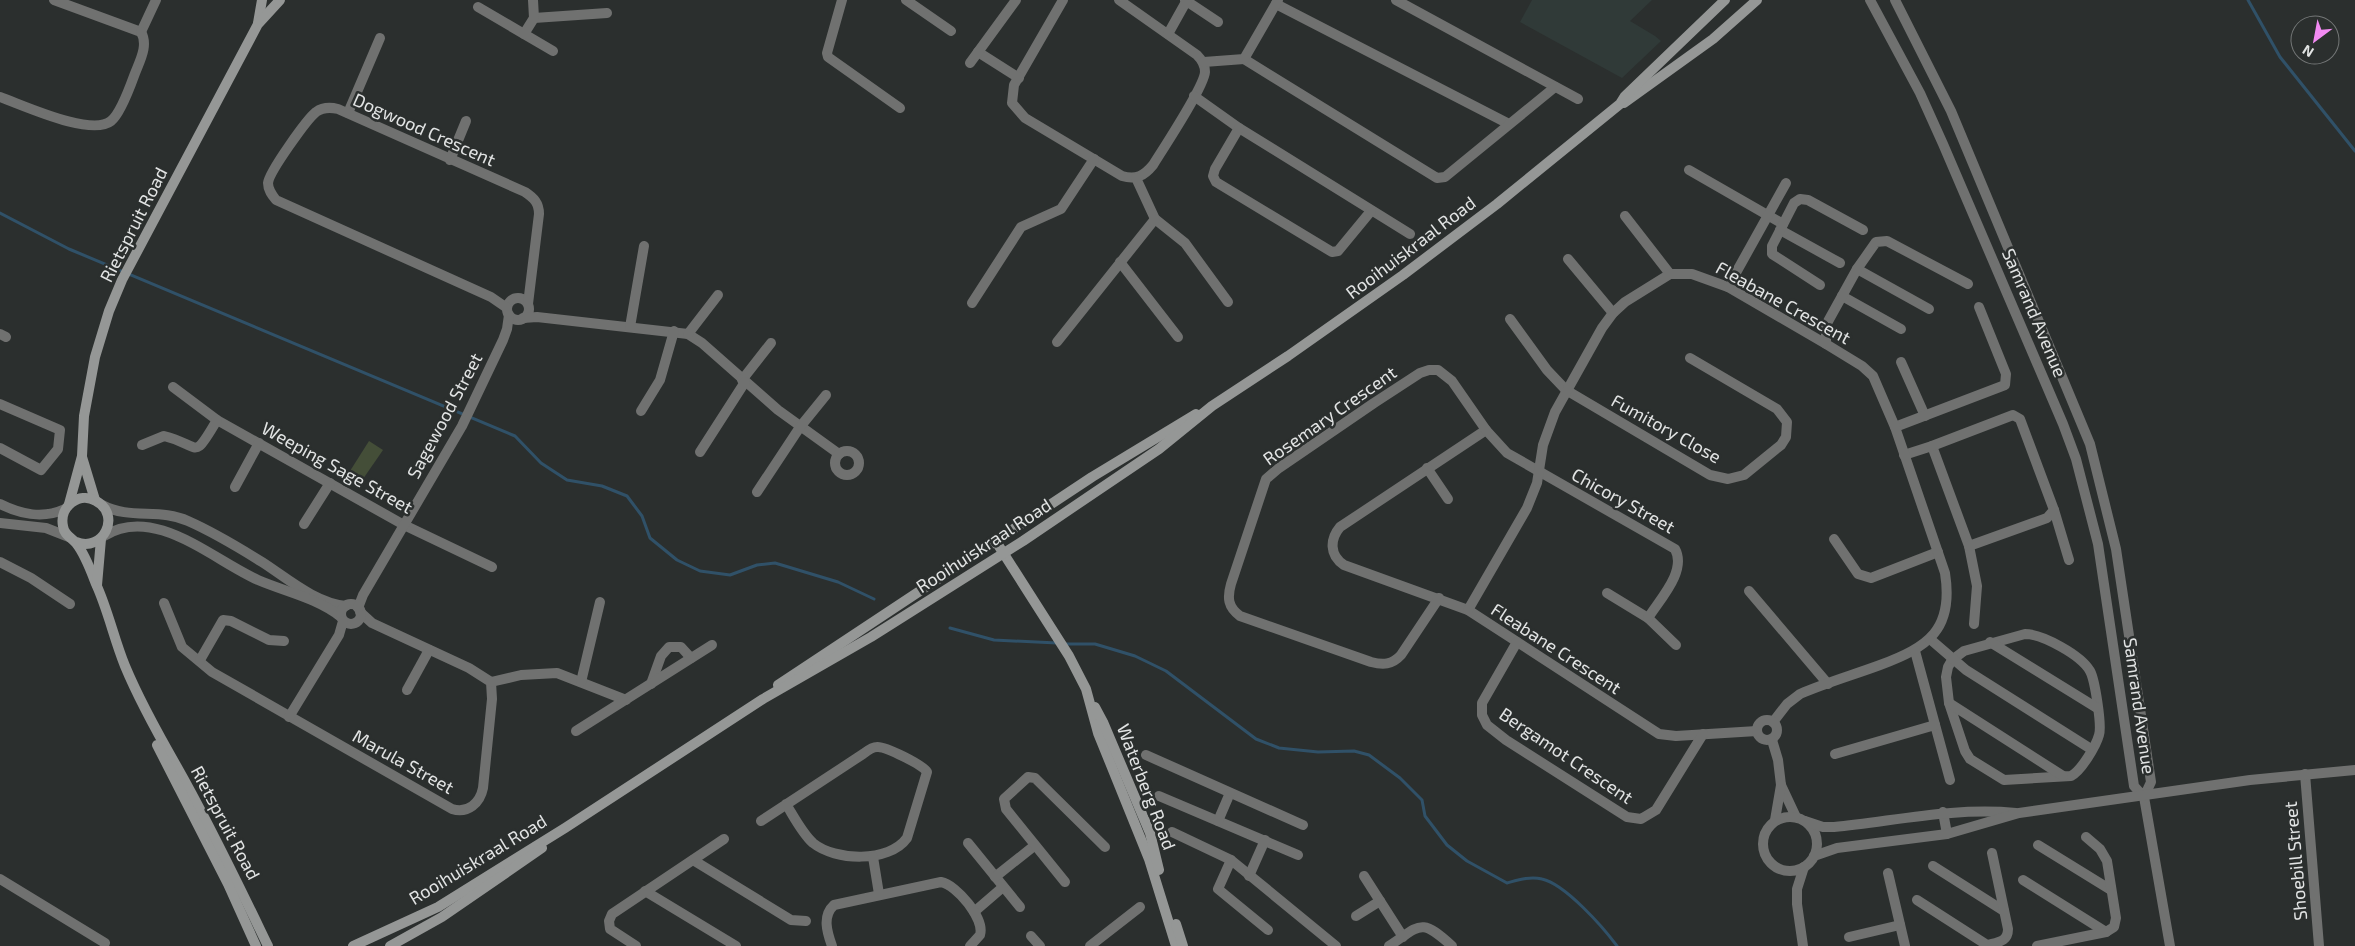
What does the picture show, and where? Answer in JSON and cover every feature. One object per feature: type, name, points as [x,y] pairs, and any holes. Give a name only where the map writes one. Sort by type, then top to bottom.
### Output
[{"type":"main road","name":"Rietspruit Road","points":[[258,24],[262,0]]},
{"type":"main road","name":"Rietspruit Road","points":[[67,506],[82,456],[84,416],[95,357],[122,280],[258,24],[280,0]]},
{"type":"main road","name":"Rooihuiskraal Road","points":[[353,946],[438,906],[565,828],[762,699],[870,637],[1004,554],[1158,449],[1212,406],[1288,356],[1403,275],[1498,204],[1620,104],[1625,96],[1725,0]]},
{"type":"main road","name":"Rooihuiskraal Road","points":[[1620,104],[1628,101],[1713,39],[1757,0]]},
{"type":"main road","name":"Rooihuiskraal Road","points":[[762,699],[791,675],[995,540],[1092,477],[1183,421],[1212,406]]},
{"type":"main road","name":"Rietspruit Road","points":[[82,456],[99,502]]},
{"type":"main road","points":[[82,498],[99,502],[107,513],[109,522],[102,537],[88,544],[72,540],[62,524],[67,506],[82,498]]},
{"type":"main road","name":"Rietspruit Road","points":[[97,586],[102,537]]},
{"type":"main road","name":"Rietspruit Road","points":[[72,540],[97,586],[124,665],[166,764],[228,884],[256,946]]},
{"type":"main road","name":"Waterberg Road","points":[[995,540],[1044,620],[1069,656],[1103,722],[1150,833],[1161,877],[1183,946]]},
{"type":"main road","name":"Waterberg Road","points":[[1090,700],[1098,732],[1150,858],[1176,946]]},
{"type":"main road","name":"Rietspruit Road","points":[[148,718],[182,777],[268,946]]},
{"type":"main road","name":"Rooihuiskraal Road","points":[[390,946],[450,912],[555,838],[565,828]]},
{"type":"street","points":[[54,0],[68,2],[141,32]]},
{"type":"street","points":[[0,97],[75,123],[97,126],[106,124],[116,114],[137,68],[145,43],[141,32],[156,0]]},
{"type":"street","points":[[524,34],[534,18],[533,0]]},
{"type":"street","points":[[842,0],[827,53],[828,58],[900,108]]},
{"type":"street","points":[[906,0],[951,31]]},
{"type":"street","points":[[970,63],[1016,0]]},
{"type":"street","points":[[1050,0],[1061,3],[1019,78],[1012,103],[1020,114],[1122,176],[1136,178],[1143,175],[1153,165],[1194,96],[1204,78],[1204,62],[1197,55],[1119,0]]},
{"type":"street","points":[[1168,34],[1186,0],[1218,22]]},
{"type":"street","points":[[1396,0],[1578,99]]},
{"type":"street","name":"Samrand Avenue","points":[[1870,0],[1920,93],[1943,144],[2063,424],[2076,460],[2098,544],[2134,786],[2144,797],[2151,782],[2135,672],[2116,549],[2090,444],[1951,111],[1895,0]]},
{"type":"street","points":[[1244,59],[1277,2],[1509,124]]},
{"type":"street","points":[[478,8],[553,51]]},
{"type":"street","points":[[534,18],[607,13]]},
{"type":"street","points":[[348,113],[380,38]]},
{"type":"street","points":[[978,52],[1019,78]]},
{"type":"street","points":[[1204,62],[1244,59],[1438,178],[1446,176],[1555,86]]},
{"type":"street","points":[[1194,96],[1239,128],[1410,234]]},
{"type":"street","name":"Dogwood Crescent","points":[[330,107],[348,113],[450,160],[525,192],[536,201],[539,220],[531,280],[521,310],[285,205],[273,197],[268,184],[272,172],[313,115],[321,109],[330,107]]},
{"type":"street","points":[[450,160],[466,121]]},
{"type":"street","points":[[1239,128],[1215,169],[1213,176],[1216,182],[1332,252],[1338,250],[1371,211]]},
{"type":"street","points":[[972,303],[1021,227],[1061,209],[1094,159]]},
{"type":"street","points":[[1689,170],[1767,215],[1782,227],[1840,263]]},
{"type":"street","points":[[1136,178],[1155,219],[1184,243],[1228,302]]},
{"type":"street","points":[[1728,287],[1786,183]]},
{"type":"street","points":[[1820,285],[1772,254],[1772,246],[1794,203],[1804,199],[1863,230]]},
{"type":"street","points":[[1625,216],[1670,274]]},
{"type":"street","points":[[1057,342],[1155,219]]},
{"type":"street","points":[[1826,344],[1826,325],[1872,246],[1881,240],[1888,241],[1968,284]]},
{"type":"street","points":[[630,327],[644,246]]},
{"type":"street","points":[[1568,259],[1613,313]]},
{"type":"street","points":[[1120,262],[1178,337]]},
{"type":"street","points":[[1857,270],[1929,309]]},
{"type":"street","name":"Fleabane Crescent","points":[[1757,731],[1671,736],[1653,732],[1468,610],[1527,508],[1537,483],[1543,446],[1566,390],[1602,328],[1613,313],[1644,288],[1670,274],[1692,274],[1728,287],[1862,366],[1873,376],[1895,427],[1945,573],[1948,594],[1942,619],[1930,639],[1915,651],[1794,698],[1773,722]]},
{"type":"street","points":[[688,334],[718,295]]},
{"type":"street","points":[[1842,296],[1901,329]]},
{"type":"street","points":[[1895,427],[2005,385],[2006,374],[1979,307]]},
{"type":"street","points":[[521,310],[688,334],[702,343],[743,381],[800,427],[839,454]]},
{"type":"street","name":"Sagewood Street","points":[[289,717],[462,426],[507,329],[521,310]]},
{"type":"street","points":[[1510,319],[1547,370],[1566,390]]},
{"type":"street","points":[[641,411],[660,380],[674,331]]},
{"type":"street","points":[[700,452],[743,381],[771,343]]},
{"type":"street","name":"Fumitory Close","points":[[1566,390],[1710,474],[1728,479],[1744,475],[1781,445],[1786,438],[1787,422],[1777,409],[1690,358]]},
{"type":"street","points":[[1901,362],[1925,416]]},
{"type":"street","name":"Rosemary Crescent","points":[[1438,370],[1429,370],[1420,374],[1279,468],[1266,479],[1228,593],[1230,606],[1240,616],[1372,662],[1384,664],[1394,662],[1401,656],[1439,598]]},
{"type":"street","name":"Chicory Street","points":[[1438,370],[1452,380],[1486,430],[1507,453],[1675,549],[1678,555],[1679,566],[1648,618]]},
{"type":"street","name":"Weeping Sage Street","points":[[173,387],[217,420],[404,525],[492,567]]},
{"type":"street","points":[[756,492],[800,427],[826,395]]},
{"type":"street","points":[[0,404],[60,430],[58,449],[41,470],[0,448]]},
{"type":"street","points":[[1904,455],[2013,416],[2018,417],[2022,421],[2054,510],[2069,560]]},
{"type":"street","points":[[142,444],[164,436],[191,448],[198,448],[204,443],[217,420]]},
{"type":"street","points":[[1468,610],[1344,565],[1336,558],[1332,548],[1333,538],[1340,527],[1486,430]]},
{"type":"street","points":[[235,487],[259,443]]},
{"type":"street","points":[[1932,446],[1970,546],[1977,586],[1974,624]]},
{"type":"street","points":[[1427,468],[1448,499]]},
{"type":"street","points":[[304,524],[330,483]]},
{"type":"street","points":[[99,502],[126,513],[174,516],[202,528],[324,600],[480,674],[490,682],[521,675],[554,673],[626,700]]},
{"type":"street","points":[[0,504],[17,512],[30,514],[52,514],[67,506]]},
{"type":"street","points":[[1970,546],[2047,518],[2054,510]]},
{"type":"street","points":[[0,523],[46,528],[72,540]]},
{"type":"street","points":[[102,537],[122,526],[143,526],[167,532],[256,579],[322,605],[351,614]]},
{"type":"street","points":[[194,545],[202,528]]},
{"type":"street","points":[[1834,539],[1852,568],[1858,574],[1871,578],[1938,552]]},
{"type":"street","points":[[0,562],[31,578],[70,604]]},
{"type":"street","points":[[1749,591],[1828,684]]},
{"type":"street","points":[[1607,594],[1648,618],[1676,645]]},
{"type":"street","points":[[581,682],[600,602]]},
{"type":"street","name":"Marula Street","points":[[164,603],[179,642],[212,672],[452,809],[464,810],[474,805],[481,794],[492,699],[490,682]]},
{"type":"street","points":[[200,660],[224,620],[231,621],[269,640],[284,642]]},
{"type":"street","points":[[2025,634],[2044,637],[2086,665],[2093,677],[2100,734],[2080,770],[2071,776],[2004,780],[1992,774],[1966,755],[1949,703],[1946,676],[1952,660],[1964,651],[1990,642],[2025,634]]},
{"type":"street","points":[[1930,639],[1952,660],[1966,670],[2091,750]]},
{"type":"street","name":"Bergamot Crescent","points":[[1517,642],[1482,702],[1482,715],[1487,725],[1506,740],[1627,817],[1641,819],[1656,810],[1703,734]]},
{"type":"street","points":[[1990,642],[2096,708]]},
{"type":"street","points":[[576,731],[712,644]]},
{"type":"street","points":[[651,684],[661,656],[669,647],[681,647],[691,658]]},
{"type":"street","points":[[407,690],[430,650]]},
{"type":"street","points":[[1915,651],[1950,780]]},
{"type":"street","points":[[1949,703],[2063,776]]},
{"type":"street","points":[[1769,720],[1773,722],[1778,730],[1777,735],[1772,740],[1761,739],[1757,731],[1760,723],[1769,720]]},
{"type":"street","points":[[1835,754],[1935,725]]},
{"type":"street","points":[[1772,740],[1778,760],[1781,785],[1775,820]]},
{"type":"street","points":[[761,821],[786,804],[876,747],[881,747],[921,765],[927,772],[906,838],[897,846],[874,857],[833,854],[817,846],[810,840],[786,804]]},
{"type":"street","points":[[1146,755],[1303,825]]},
{"type":"street","points":[[1814,856],[1837,848],[1947,834],[2019,813],[2305,774],[2355,770]]},
{"type":"street","name":"Shoebill Street","points":[[2305,774],[2319,946]]},
{"type":"street","points":[[1064,882],[1007,812],[1004,804],[1006,796],[1025,778],[1031,776],[1106,847]]},
{"type":"street","points":[[1781,785],[1801,819],[1815,833],[1817,848],[1814,856],[1804,867],[1797,870],[1782,870]]},
{"type":"street","points":[[1218,821],[1230,793]]},
{"type":"street","points":[[1159,796],[1298,855]]},
{"type":"street","points":[[2144,797],[2170,946]]},
{"type":"street","points":[[1803,946],[1793,888],[1782,870],[1768,860],[1762,843],[1768,826],[1775,820],[1786,816],[1823,827],[1834,827],[1943,812],[2019,813]]},
{"type":"street","points":[[1943,812],[1947,834]]},
{"type":"street","points":[[1172,832],[1231,860],[1336,946]]},
{"type":"street","points":[[2038,946],[2106,932],[2113,930],[2116,924],[2112,890],[2104,854],[2086,838]]},
{"type":"street","points":[[636,946],[613,932],[609,921],[615,911],[724,839]]},
{"type":"street","points":[[1249,876],[1265,840]]},
{"type":"street","points":[[968,843],[1020,906]]},
{"type":"street","points":[[2038,845],[2112,890]]},
{"type":"street","points":[[995,877],[1034,846]]},
{"type":"street","points":[[1917,900],[1987,945],[2003,941],[2007,936],[2004,911],[1992,853]]},
{"type":"street","points":[[874,857],[879,894]]},
{"type":"street","points":[[693,860],[791,920],[806,921]]},
{"type":"street","points":[[1231,860],[1218,889],[1268,930]]},
{"type":"street","points":[[1933,866],[2004,911]]},
{"type":"street","points":[[1797,904],[1797,890],[1804,867]]},
{"type":"street","points":[[1888,873],[1905,946]]},
{"type":"street","points":[[1364,876],[1403,937]]},
{"type":"street","points":[[0,879],[105,943]]},
{"type":"street","points":[[2022,880],[2106,932]]},
{"type":"street","points":[[832,946],[826,920],[831,908],[842,902],[942,882],[952,886],[974,912],[982,929],[980,935],[970,946]]},
{"type":"street","points":[[974,912],[1003,887]]},
{"type":"street","points":[[645,891],[736,946]]},
{"type":"street","points":[[1356,916],[1380,901]]},
{"type":"street","points":[[1090,946],[1140,907]]},
{"type":"street","points":[[1849,937],[1900,925]]},
{"type":"street","points":[[1388,946],[1417,927],[1426,926],[1452,946]]},
{"type":"street","points":[[1031,936],[1040,946]]},
{"type":"shaded area","points":[[1532,0],[1652,0],[1630,21],[1661,41],[1622,78],[1520,22]]},
{"type":"green space","points":[[369,441],[383,450],[363,479],[350,471]]},
{"type":"waterway","points":[[2248,0],[2280,57],[2355,151]]},
{"type":"waterway","points":[[0,213],[69,249],[515,436],[541,463],[567,480],[602,486],[627,496],[642,516],[650,538],[677,560],[700,571],[730,575],[757,565],[775,563],[838,582],[874,599]]},
{"type":"waterway","points":[[950,628],[994,640],[1057,643]]},
{"type":"waterway","points":[[1063,644],[1095,644],[1135,656],[1166,671],[1256,739],[1279,748],[1318,752],[1354,751],[1369,755],[1400,778],[1422,800],[1425,816],[1447,845],[1467,861],[1507,883],[1533,878],[1551,883],[1583,907],[1617,946]]}]
